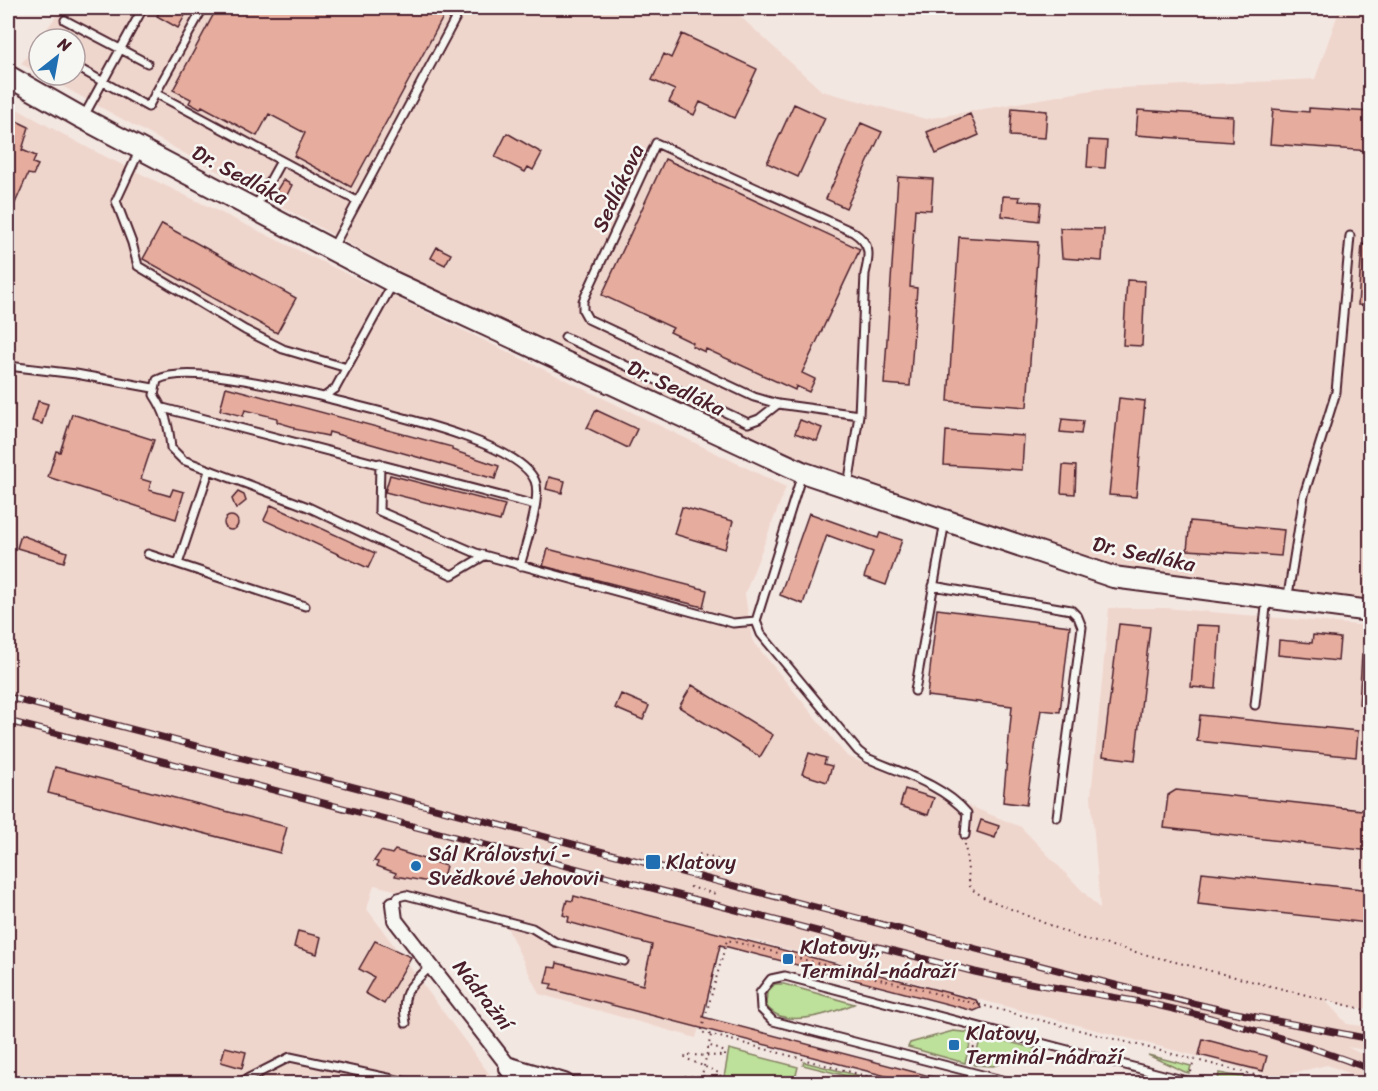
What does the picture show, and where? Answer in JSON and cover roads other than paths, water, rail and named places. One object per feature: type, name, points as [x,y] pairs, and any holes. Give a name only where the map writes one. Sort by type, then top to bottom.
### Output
[{"type":"street","name":"Dr. Sedláka","points":[[8,76],[82,118],[393,282],[802,472],[1113,577],[1371,611]]},
{"type":"street","name":"Nádražní","points":[[393,904],[392,915],[395,920],[510,1068],[564,1083]]},
{"type":"lane","points":[[82,118],[143,8]]},
{"type":"lane","points":[[87,73],[148,106],[203,8]]},
{"type":"lane","points":[[331,250],[461,8]]},
{"type":"lane","points":[[65,20],[147,63]]},
{"type":"lane","points":[[154,93],[357,201]]},
{"type":"lane","name":"Sedlákova","points":[[847,489],[859,415],[866,274],[870,255],[868,245],[853,232],[656,143],[583,301],[583,310],[588,319],[754,397],[778,404],[859,415]]},
{"type":"lane","points":[[136,158],[116,201],[138,266],[245,330],[283,349],[347,368]]},
{"type":"lane","points":[[254,210],[281,161]]},
{"type":"lane","points":[[1289,589],[1304,495],[1336,392],[1350,236]]},
{"type":"lane","points":[[324,397],[335,389],[393,282]]},
{"type":"lane","points":[[565,337],[748,423],[759,419],[778,404]]},
{"type":"lane","points":[[8,366],[153,388]]},
{"type":"lane","points":[[484,556],[452,575],[308,507],[183,460],[173,452],[171,430],[163,408],[154,395],[153,388],[157,380],[164,376],[187,373],[267,384],[461,434],[502,453],[527,468],[536,482],[535,505],[520,566]]},
{"type":"lane","points":[[163,408],[535,505]]},
{"type":"lane","points":[[380,463],[379,512],[484,556],[733,622],[756,621]]},
{"type":"lane","points":[[177,564],[209,471]]},
{"type":"lane","points":[[802,472],[756,621],[761,634],[858,751],[867,758],[944,792],[957,802],[967,813],[965,835]]},
{"type":"lane","points":[[915,691],[945,521]]},
{"type":"lane","points":[[148,554],[305,606]]},
{"type":"lane","points":[[933,586],[1071,610],[1078,617],[1082,627],[1057,817]]},
{"type":"lane","points":[[1255,705],[1267,598]]},
{"type":"lane","points":[[393,904],[398,897],[406,895],[532,928],[555,942],[624,960]]},
{"type":"lane","points":[[405,1023],[402,1003],[408,988],[431,966]]},
{"type":"lane","points":[[1017,1083],[773,1021],[764,1014],[759,1002],[762,987],[776,977],[784,976],[1198,1083]]},
{"type":"lane","points":[[237,1083],[290,1057],[416,1083]]},
{"type":"railway","points":[[8,697],[1119,986],[1231,1012],[1370,1039]]},
{"type":"railway","points":[[8,721],[975,972],[1156,1005],[1210,1018],[1291,1041],[1370,1069]]},
{"type":"place","name":"Klatovy","points":[[653,862]]},
{"type":"place","name":"Sál Království - Svědkové Jehovovi","points":[[416,866]]},
{"type":"place","name":"Klatovy,, Terminál-nádraží","points":[[788,959]]},
{"type":"place","name":"Klatovy, Terminál-nádraží","points":[[954,1045]]}]
